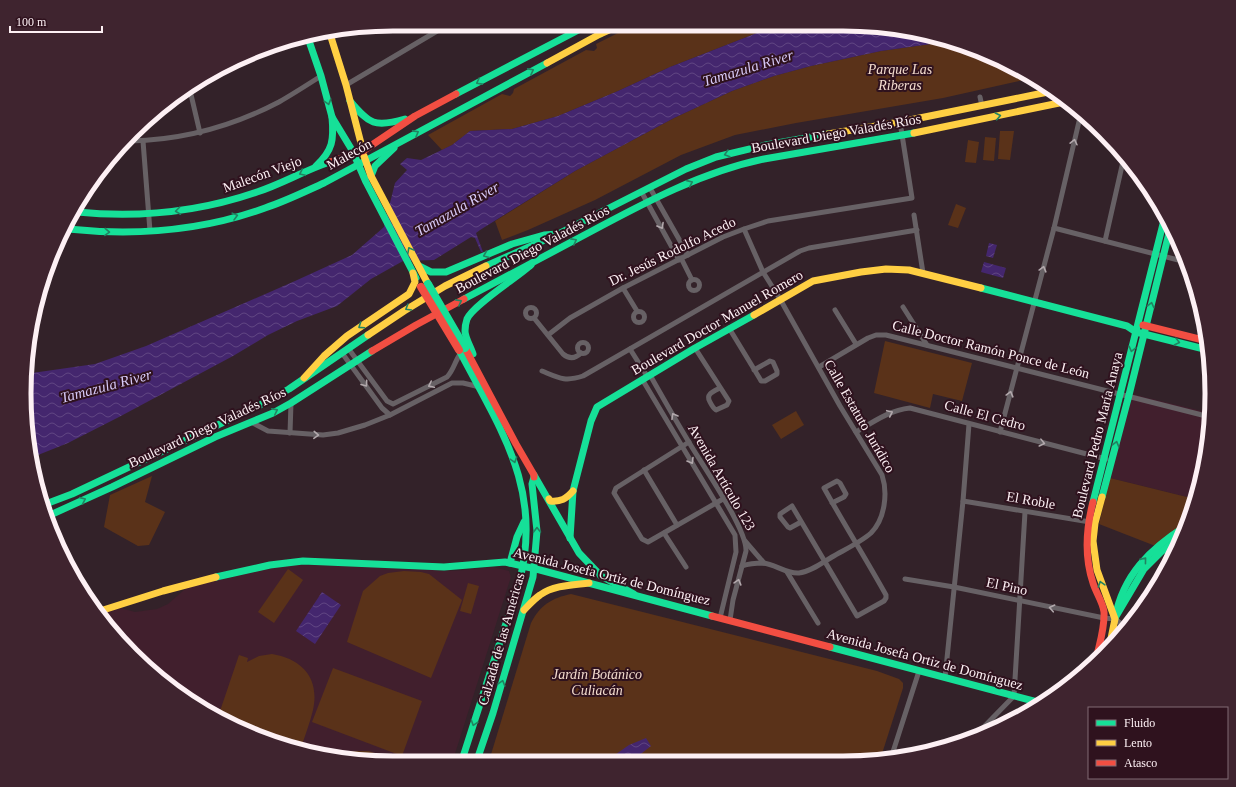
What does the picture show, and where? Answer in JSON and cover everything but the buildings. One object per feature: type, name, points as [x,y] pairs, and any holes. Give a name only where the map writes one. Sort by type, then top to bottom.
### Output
[{"type":"main road","name":"Malecón Viejo","points":[[80,212],[113,215],[182,211],[258,192],[316,167],[363,151],[415,116],[576,31]]},
{"type":"main road","name":"Malecón","points":[[70,229],[125,232],[192,227],[260,209],[290,199],[310,190],[608,31]]},
{"type":"main road","points":[[331,37],[346,85],[363,151],[362,162]]},
{"type":"main road","points":[[309,41],[321,76],[332,117],[334,135],[327,156],[316,167]]},
{"type":"main road","name":"Boulevard Diego Valadés Ríos","points":[[48,503],[72,494],[218,424],[253,409],[289,389],[404,311],[446,286],[501,259],[558,234],[686,169],[716,157],[766,145],[900,122],[1045,93]]},
{"type":"main road","points":[[350,101],[363,117],[372,122],[381,124],[393,123],[415,116]]},
{"type":"main road","name":"Boulevard Diego Valadés Ríos","points":[[52,514],[215,437],[291,403],[354,362],[416,325],[656,198],[701,178],[741,164],[772,157],[902,134],[1059,103]]},
{"type":"main road","points":[[332,117],[354,155],[362,162],[413,273],[462,350],[477,368]]},
{"type":"main road","points":[[370,179],[375,166],[397,143]]},
{"type":"main road","points":[[370,179],[419,266],[462,350]]},
{"type":"main road","name":"Boulevard Pedro María Anaya","points":[[1098,651],[1104,618],[1104,609],[1092,581],[1087,548],[1159,255],[1164,225]]},
{"type":"main road","name":"Boulevard Pedro María Anaya","points":[[1159,255],[1168,233]]},
{"type":"main road","points":[[419,266],[431,272],[446,272],[522,241],[544,235],[558,234]]},
{"type":"main road","points":[[531,265],[471,313],[467,319],[466,335],[477,368],[521,455],[549,499],[579,553],[598,573],[610,582],[634,594]]},
{"type":"main road","name":"Boulevard Doctor Manuel Romero","points":[[570,539],[573,491],[593,415],[597,407],[729,328],[812,281],[897,268],[1035,301],[1127,326],[1140,333],[1202,349]]},
{"type":"main road","points":[[304,378],[324,356],[347,336],[409,294],[415,282],[413,273]]},
{"type":"main road","name":"Boulevard Doctor Manuel Romero","points":[[1127,326],[1142,324],[1201,340]]},
{"type":"main road","name":"Calzada de las Américas","points":[[462,350],[506,438],[514,459],[522,490],[526,537],[523,566],[497,653],[463,756]]},
{"type":"main road","name":"Calzada de las Américas","points":[[478,756],[493,713],[533,577],[537,531],[536,506],[532,484],[534,475]]},
{"type":"main road","points":[[549,499],[550,501],[563,501],[573,491]]},
{"type":"main road","points":[[510,563],[517,538],[525,520]]},
{"type":"main road","name":"Boulevard Pedro María Anaya","points":[[1092,523],[1097,570],[1115,619]]},
{"type":"main road","points":[[1110,638],[1115,619],[1116,605],[1122,591],[1138,567],[1154,549],[1177,533]]},
{"type":"main road","points":[[1115,619],[1123,609],[1143,572],[1164,549],[1172,543]]},
{"type":"main road","name":"Avenida Josefa Ortiz de Domínguez","points":[[103,610],[183,584],[296,561],[444,567],[510,563],[634,594],[1034,701]]},
{"type":"main road","points":[[523,610],[548,591],[562,587],[589,583]]},
{"type":"street","points":[[346,85],[437,31]]},
{"type":"street","points":[[133,141],[200,133],[225,125],[279,102],[321,76]]},
{"type":"street","points":[[191,93],[200,133]]},
{"type":"street","points":[[980,96],[982,106]]},
{"type":"street","points":[[1000,432],[1054,228],[1080,119]]},
{"type":"street","points":[[900,122],[902,134]]},
{"type":"street","name":"Dr. Jesús Rodolfo Acedo","points":[[548,335],[570,318],[623,288],[723,237],[744,228],[768,221],[912,198],[902,134]]},
{"type":"street","points":[[143,141],[150,231]]},
{"type":"street","points":[[1105,241],[1123,164]]},
{"type":"street","points":[[646,190],[656,198],[688,255]]},
{"type":"street","points":[[646,190],[648,203],[692,280]]},
{"type":"street","points":[[914,215],[923,273]]},
{"type":"street","name":"Calle Estatuto Jurídico","points":[[744,228],[763,272],[882,475],[886,486],[884,506],[877,525],[868,535],[803,572],[787,572],[764,563]]},
{"type":"street","points":[[1054,228],[1179,260]]},
{"type":"street","points":[[542,371],[563,380],[576,379],[583,376],[763,272],[809,248],[917,230]]},
{"type":"street","points":[[623,288],[637,311]]},
{"type":"street","points":[[903,307],[927,345]]},
{"type":"street","points":[[835,310],[856,344]]},
{"type":"street","points":[[534,318],[559,350],[566,356],[574,358],[581,353]]},
{"type":"street","points":[[729,328],[754,370],[761,381],[763,382],[776,374],[777,369],[772,362],[769,362],[754,370]]},
{"type":"street","name":"Calle Doctor Ramón Ponce de León","points":[[818,367],[872,336],[886,335],[1125,394],[1204,415]]},
{"type":"street","points":[[695,348],[729,401],[727,405],[716,410],[713,408],[708,397],[720,388]]},
{"type":"street","points":[[630,349],[646,377]]},
{"type":"street","points":[[345,351],[387,401],[393,404],[447,377],[453,370],[456,358],[462,350]]},
{"type":"street","points":[[345,351],[354,362],[382,408],[390,414]]},
{"type":"street","name":"Avenida Artículo 123","points":[[646,377],[689,442],[723,499],[744,540],[746,551],[732,600],[730,620]]},
{"type":"street","name":"Avenida Artículo 123","points":[[646,377],[682,446],[735,535],[737,547],[720,618]]},
{"type":"street","points":[[251,422],[268,431],[323,435],[338,433],[365,425],[452,383],[463,382],[480,386]]},
{"type":"street","points":[[290,433],[291,403]]},
{"type":"street","name":"Calle El Cedro","points":[[856,432],[891,412],[899,409],[910,408],[1108,459]]},
{"type":"street","points":[[945,678],[963,501],[969,424]]},
{"type":"street","points":[[689,442],[616,488],[614,494],[645,541],[651,542],[677,525],[723,499]]},
{"type":"street","points":[[644,470],[677,525]]},
{"type":"street","points":[[802,522],[789,528],[780,517],[780,514],[792,506],[802,522],[857,616],[884,600],[886,597],[832,503],[824,488],[837,481],[845,492],[844,497],[832,503]]},
{"type":"street","name":"El Roble","points":[[963,501],[1092,523]]},
{"type":"street","points":[[984,727],[1014,696],[1025,512]]},
{"type":"street","points":[[664,533],[686,567]]},
{"type":"street","points":[[744,540],[764,563]]},
{"type":"street","points":[[742,566],[764,563]]},
{"type":"street","points":[[787,572],[818,623]]},
{"type":"street","name":"El Pino","points":[[905,579],[954,587],[1115,619]]},
{"type":"street","points":[[1115,619],[1122,624]]},
{"type":"street","points":[[893,753],[920,671]]},
{"type":"shaded area","points":[[1132,394],[1204,412],[1202,441],[1190,498],[1110,478]]},
{"type":"shaded area","points":[[278,566],[369,566],[454,571],[493,567],[509,571],[511,577],[454,756],[394,756],[346,753],[300,744],[277,737],[233,719],[192,695],[154,666],[121,633],[104,611],[117,607],[135,612],[157,609],[168,604],[189,587]]},
{"type":"green space","points":[[622,31],[762,31],[670,67],[558,116],[512,129],[470,131],[452,145],[442,150],[428,135],[502,94],[510,96],[514,89],[586,50],[594,51],[597,48],[596,44]]},
{"type":"green space","name":"Parque Las Riberas","points":[[937,43],[959,50],[1003,68],[1024,80],[943,98],[735,135],[681,155],[595,200],[502,240],[495,221],[575,171],[674,118],[732,91],[774,76],[811,66],[881,51]]},
{"type":"green space","points":[[1000,131],[1014,131],[1010,160],[998,159]]},
{"type":"green space","points":[[985,137],[996,138],[994,161],[983,160]]},
{"type":"green space","points":[[968,140],[979,142],[976,163],[965,162]]},
{"type":"green space","points":[[956,204],[966,208],[958,228],[948,225]]},
{"type":"green space","points":[[885,341],[972,363],[962,401],[933,394],[930,408],[874,393]]},
{"type":"green space","points":[[796,411],[804,425],[781,439],[772,425]]},
{"type":"green space","points":[[152,476],[145,502],[165,512],[149,545],[138,546],[104,527],[110,495]]},
{"type":"green space","points":[[1110,478],[1190,498],[1177,533],[1158,547],[1099,524]]},
{"type":"green space","points":[[288,569],[303,580],[274,623],[258,612]]},
{"type":"green space","points":[[404,571],[429,574],[462,600],[431,678],[347,642],[363,591],[380,576],[388,573]]},
{"type":"green space","points":[[468,583],[479,586],[471,614],[460,611]]},
{"type":"green space","name":"Jardín Botánico Culiacán","points":[[571,594],[877,671],[899,679],[903,683],[903,688],[882,754],[842,756],[491,756],[531,623],[538,611],[547,603]]},
{"type":"green space","points":[[272,654],[292,660],[300,665],[311,680],[314,688],[313,710],[302,744],[277,737],[233,719],[220,711],[239,655],[248,658],[247,662],[259,656]]},
{"type":"green space","points":[[333,668],[422,701],[402,756],[312,722]]},
{"type":"green space","points":[[350,751],[369,751],[381,755],[370,755],[346,753]]},
{"type":"water","name":"Tamazula River","points":[[762,31],[866,32],[890,34],[937,43],[881,51],[811,66],[774,76],[732,91],[674,118],[575,171],[480,230],[476,233],[483,252],[481,252],[475,238],[471,237],[434,260],[403,261],[371,279],[337,306],[297,321],[268,335],[233,356],[119,417],[68,443],[37,456],[32,417],[32,373],[95,364],[146,346],[352,255],[384,227],[395,183],[407,170],[400,164],[407,158],[421,160],[452,145],[470,131],[512,129],[558,116],[670,67]]},
{"type":"water","points":[[989,243],[997,245],[993,258],[986,256]]},
{"type":"water","points":[[984,262],[1006,268],[1003,278],[981,272]]},
{"type":"water","points":[[322,592],[341,605],[315,644],[296,631]]},
{"type":"water","points":[[646,738],[651,746],[638,756],[613,756],[629,745]]},
{"type":"traffic: fast","points":[[456,94],[577,31]]},
{"type":"traffic: fast","points":[[309,41],[321,76],[332,117],[355,155]]},
{"type":"traffic: fast","points":[[70,229],[118,232],[168,230],[217,222],[265,208],[324,183],[547,63]]},
{"type":"traffic: fast","points":[[350,101],[362,115],[373,122],[386,123],[405,119]]},
{"type":"traffic: fast","points":[[316,166],[326,155],[331,144],[333,132],[332,117]]},
{"type":"traffic: fast","points":[[464,299],[653,199],[696,180],[764,159],[914,133]]},
{"type":"traffic: fast","points":[[486,266],[558,234],[686,169],[716,157],[766,145],[828,134]]},
{"type":"traffic: fast","points":[[371,176],[375,166],[394,148]]},
{"type":"traffic: fast","points":[[356,159],[366,182],[416,278]]},
{"type":"traffic: fast","points":[[80,212],[100,214],[145,214],[191,209],[235,199],[266,189],[330,162]]},
{"type":"traffic: fast","points":[[1093,502],[1163,224]]},
{"type":"traffic: fast","points":[[419,266],[431,272],[446,272],[512,244],[544,235],[558,234]]},
{"type":"traffic: fast","points":[[1102,497],[1169,235]]},
{"type":"traffic: fast","points":[[473,354],[465,334],[467,319],[471,313],[486,299],[531,265]]},
{"type":"traffic: fast","points":[[428,284],[465,348]]},
{"type":"traffic: fast","points":[[981,288],[1127,326],[1136,332],[1202,349]]},
{"type":"traffic: fast","points":[[570,538],[573,491],[591,421],[597,407],[695,348],[754,315]]},
{"type":"traffic: fast","points":[[48,503],[72,494],[260,405],[289,389],[368,335]]},
{"type":"traffic: fast","points":[[459,350],[503,434],[514,461],[522,489],[526,518],[525,549],[519,583],[463,756]]},
{"type":"traffic: fast","points":[[52,514],[215,437],[273,413],[372,351]]},
{"type":"traffic: fast","points":[[534,475],[579,553],[601,576],[634,594]]},
{"type":"traffic: fast","points":[[478,756],[493,713],[533,577],[537,531],[532,484],[534,477]]},
{"type":"traffic: fast","points":[[510,563],[517,537],[524,522]]},
{"type":"traffic: fast","points":[[1115,618],[1124,589],[1131,576],[1150,554],[1177,532]]},
{"type":"traffic: fast","points":[[1115,618],[1144,569],[1161,552],[1172,544]]},
{"type":"traffic: fast","points":[[216,577],[270,565],[303,561],[444,567],[505,562],[712,616]]},
{"type":"traffic: fast","points":[[830,647],[1034,701]]},
{"type":"traffic: slow","points":[[547,63],[607,31]]},
{"type":"traffic: slow","points":[[331,37],[346,85],[363,151]]},
{"type":"traffic: slow","points":[[828,134],[900,122],[1045,93]]},
{"type":"traffic: slow","points":[[914,133],[1059,103]]},
{"type":"traffic: slow","points":[[364,156],[371,176],[428,284]]},
{"type":"traffic: slow","points":[[368,335],[445,286],[486,266]]},
{"type":"traffic: slow","points":[[754,315],[813,281],[886,269],[909,270],[981,288]]},
{"type":"traffic: slow","points":[[304,378],[324,356],[347,336],[409,294],[415,282],[413,273]]},
{"type":"traffic: slow","points":[[549,499],[550,501],[557,501],[566,498],[573,491]]},
{"type":"traffic: slow","points":[[1102,497],[1095,523],[1093,541],[1097,570],[1115,619],[1111,637]]},
{"type":"traffic: slow","points":[[103,610],[163,591],[216,577]]},
{"type":"traffic: slow","points":[[524,610],[534,600],[551,589],[589,583]]},
{"type":"traffic: jam","points":[[330,162],[363,151],[415,116],[456,94]]},
{"type":"traffic: jam","points":[[421,287],[459,350]]},
{"type":"traffic: jam","points":[[372,351],[464,299]]},
{"type":"traffic: jam","points":[[1143,325],[1201,339]]},
{"type":"traffic: jam","points":[[465,348],[534,477]]},
{"type":"traffic: jam","points":[[1093,502],[1089,522],[1087,553],[1094,587],[1104,612],[1103,630],[1098,651]]},
{"type":"traffic: jam","points":[[712,616],[830,647]]}]
